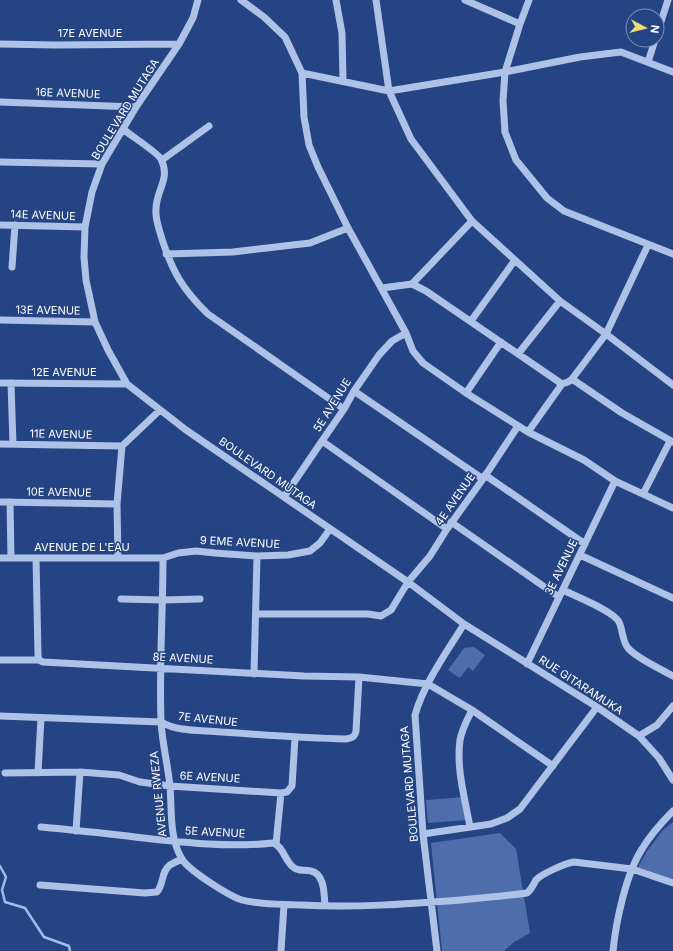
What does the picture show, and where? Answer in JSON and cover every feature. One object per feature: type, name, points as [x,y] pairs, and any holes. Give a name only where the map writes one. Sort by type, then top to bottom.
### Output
[{"type":"street","name":"BOULEVARD MUTAGA","points":[[198,0],[193,18],[179,44],[122,129],[102,164],[92,192],[85,227],[84,257],[86,280],[95,322],[108,350],[127,384],[186,430],[408,582],[464,624],[428,684],[420,699],[415,715],[423,834],[437,951]]},
{"type":"street","points":[[241,0],[264,17],[285,37],[302,73],[304,117],[309,145],[318,167],[348,228],[406,333],[413,351],[423,363],[466,393],[528,432],[584,460],[615,481],[673,508]]},
{"type":"street","points":[[336,0],[342,32],[343,81]]},
{"type":"street","points":[[376,0],[389,91],[411,139],[472,221],[560,301],[673,385]]},
{"type":"street","points":[[465,0],[520,24]]},
{"type":"street","points":[[529,0],[505,72],[503,101],[505,132],[516,160],[529,178],[547,198],[564,210],[673,254]]},
{"type":"street","name":"17E AVENUE","points":[[0,44],[179,44]]},
{"type":"street","points":[[648,62],[652,48]]},
{"type":"street","points":[[302,73],[389,91],[505,72],[580,57],[621,52],[673,72]]},
{"type":"street","name":"16E AVENUE","points":[[0,102],[136,108]]},
{"type":"street","points":[[162,160],[209,126]]},
{"type":"street","points":[[122,129],[162,160],[165,170],[164,182],[159,194],[156,209],[157,222],[166,254],[179,280],[191,298],[208,314],[344,409]]},
{"type":"street","points":[[0,162],[102,164]]},
{"type":"street","points":[[412,284],[472,221]]},
{"type":"street","name":"14E AVENUE","points":[[0,225],[85,227]]},
{"type":"street","points":[[12,267],[15,225]]},
{"type":"street","points":[[166,254],[233,252],[310,243],[348,228]]},
{"type":"street","points":[[528,432],[562,384],[572,379],[606,334],[648,245]]},
{"type":"street","points":[[471,321],[515,260]]},
{"type":"street","points":[[382,288],[412,284],[426,291],[562,384]]},
{"type":"street","points":[[518,354],[560,301]]},
{"type":"street","name":"13E AVENUE","points":[[0,320],[95,322]]},
{"type":"street","name":"5E AVENUE","points":[[284,497],[344,409],[354,391],[392,341],[406,333]]},
{"type":"street","points":[[466,393],[501,342]]},
{"type":"street","points":[[572,379],[622,413],[672,442],[643,494]]},
{"type":"street","name":"12E AVENUE","points":[[0,383],[127,384]]},
{"type":"street","points":[[12,383],[13,444]]},
{"type":"street","points":[[354,391],[585,544]]},
{"type":"street","points":[[118,558],[117,504],[122,446],[160,410]]},
{"type":"street","name":"4E AVENUE","points":[[256,614],[368,614],[381,616],[390,610],[408,582],[430,556],[451,522],[484,477],[518,426]]},
{"type":"street","points":[[322,441],[447,529]]},
{"type":"street","name":"11E AVENUE","points":[[0,444],[122,446]]},
{"type":"street","name":"3E AVENUE","points":[[527,664],[615,481]]},
{"type":"street","name":"10E AVENUE","points":[[0,502],[117,504]]},
{"type":"street","points":[[10,502],[11,558]]},
{"type":"street","points":[[451,522],[561,594],[610,613],[619,621],[622,636],[627,648],[636,655],[673,676]]},
{"type":"street","name":"9 EME AVENUE","points":[[163,558],[178,553],[196,550],[257,556],[288,555],[310,551],[320,543],[330,529]]},
{"type":"street","points":[[580,555],[673,598]]},
{"type":"street","points":[[254,674],[257,556]]},
{"type":"street","name":"AVENUE DE L'EAU","points":[[0,558],[163,558]]},
{"type":"street","points":[[36,558],[37,644],[39,660]]},
{"type":"street","name":"AVENUE RWEZA","points":[[163,558],[163,600],[160,650],[161,722],[170,786],[172,821],[175,841],[182,859],[207,880],[240,899],[256,903],[325,906],[431,902],[527,893],[531,890],[537,879],[568,863],[574,862],[632,869],[673,883]]},
{"type":"street","points":[[121,599],[200,599]]},
{"type":"street","name":"RUE GITARAMUKA","points":[[464,624],[597,707],[639,736],[659,758],[673,780]]},
{"type":"street","name":"8E AVENUE","points":[[0,660],[39,660],[43,662],[61,664],[254,674],[359,677],[428,684]]},
{"type":"street","name":"7E AVENUE","points":[[0,716],[161,722],[168,726],[195,730],[295,738],[346,739],[352,738],[355,735],[359,677]]},
{"type":"street","points":[[428,684],[472,710],[553,766]]},
{"type":"street","points":[[639,736],[657,725],[673,706]]},
{"type":"street","points":[[423,834],[491,824],[507,818],[520,809],[597,707]]},
{"type":"street","points":[[470,827],[459,764],[460,740],[472,710]]},
{"type":"street","points":[[38,773],[41,718]]},
{"type":"street","points":[[295,738],[292,786],[287,792],[281,793],[276,844],[293,868],[300,871],[311,871],[317,874],[321,880],[325,906]]},
{"type":"street","points":[[76,831],[80,772]]},
{"type":"street","name":"6E AVENUE","points":[[5,773],[80,772],[119,775],[140,782],[170,786],[281,793]]},
{"type":"street","points":[[612,951],[625,892],[632,869],[642,849],[658,826],[673,811]]},
{"type":"street","name":"5E AVENUE","points":[[41,827],[175,841],[234,845],[276,844]]},
{"type":"street","points":[[40,885],[157,892],[161,885],[165,870],[169,865],[182,859]]},
{"type":"street","points":[[281,951],[284,905]]},
{"type":"building","points":[[474,647],[485,655],[473,671],[468,667],[460,678],[448,670],[464,648]]},
{"type":"building","points":[[464,797],[467,820],[428,823],[426,800]]},
{"type":"building","points":[[673,822],[673,880],[637,869],[647,851],[663,830]]},
{"type":"building","points":[[500,833],[516,849],[530,933],[514,942],[504,951],[442,951],[431,843]]},
{"type":"waterway","points":[[0,866],[6,877],[2,890],[5,902],[25,908],[44,937],[69,946],[70,951]]}]
